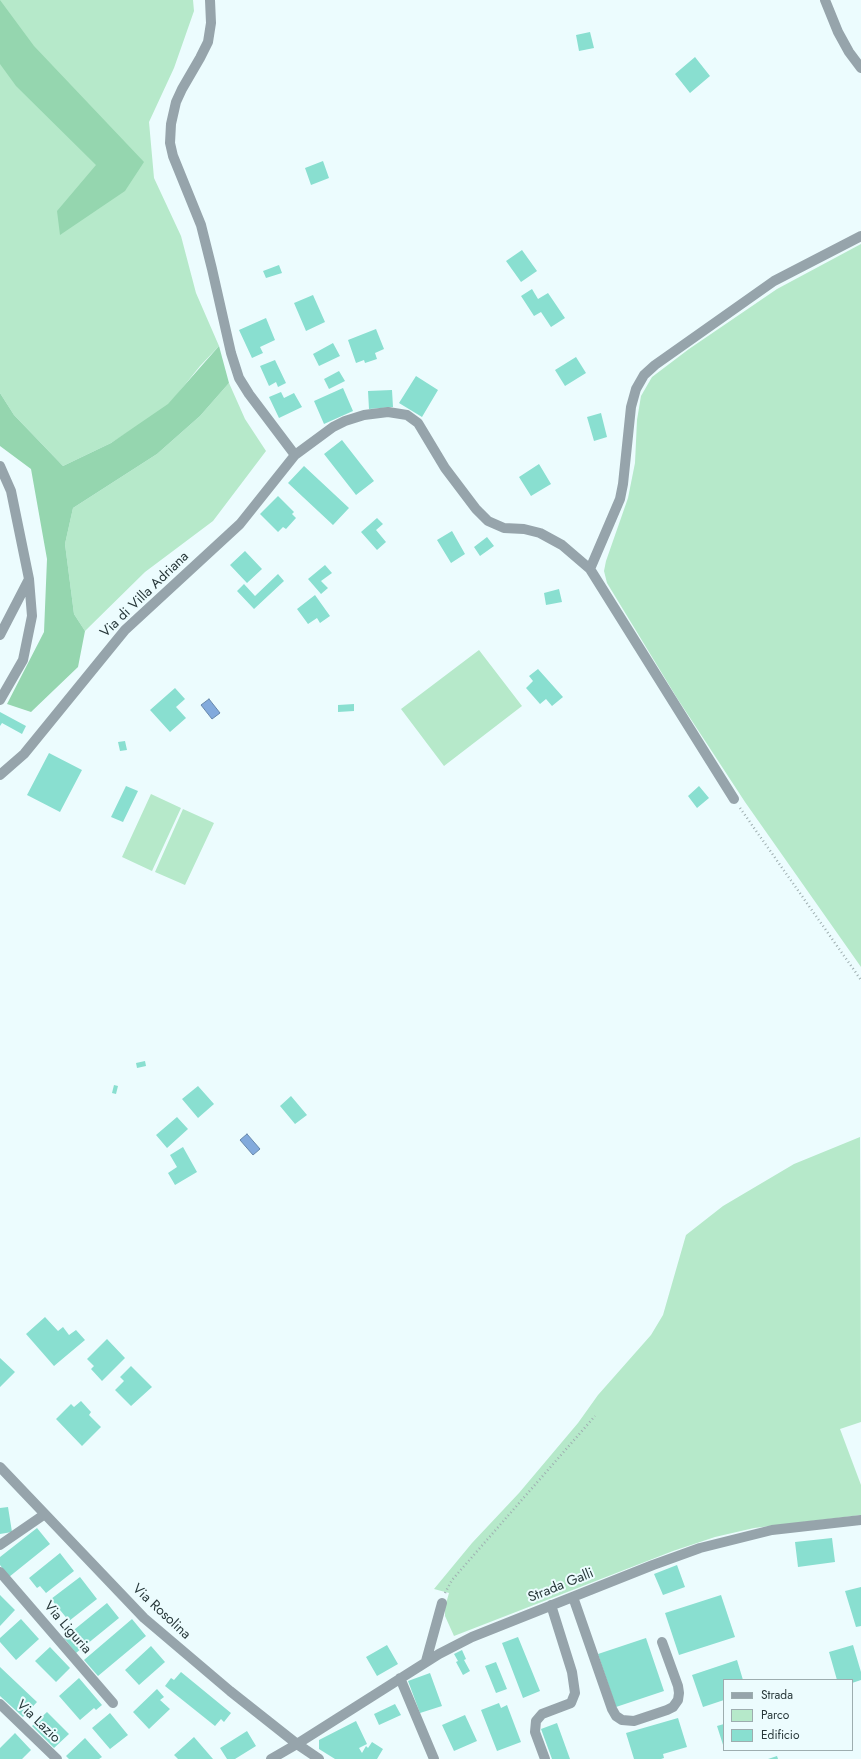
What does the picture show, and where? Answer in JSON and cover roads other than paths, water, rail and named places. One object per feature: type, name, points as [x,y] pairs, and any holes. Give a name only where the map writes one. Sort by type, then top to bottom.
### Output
[{"type":"street","points":[[210,0],[211,23],[208,42],[204,53],[182,89],[176,102],[171,124],[170,143],[173,156],[201,225],[231,353],[239,378],[249,394],[295,455]]},
{"type":"street","points":[[825,0],[841,39],[861,68]]},
{"type":"street","points":[[590,569],[620,499],[631,407],[636,389],[644,375],[655,365],[774,281],[861,236]]},
{"type":"street","name":"Via di Villa Adriana","points":[[0,775],[24,754],[124,630],[240,524],[295,455],[333,427],[352,418],[381,412],[406,415],[422,426],[445,468],[476,509],[488,521],[504,528],[524,529],[540,533],[562,546],[590,569],[734,799]]},
{"type":"street","points":[[0,466],[11,491],[28,579],[32,616],[23,660],[0,700]]},
{"type":"street","points":[[0,635],[28,579]]},
{"type":"street","name":"Via Rosolina","points":[[0,1467],[144,1618],[230,1692],[297,1744],[319,1759]]},
{"type":"street","points":[[0,1544],[45,1514]]},
{"type":"street","name":"Strada Galli","points":[[271,1759],[297,1744],[426,1661],[463,1641],[551,1605],[671,1558],[714,1544],[772,1530],[861,1520]]},
{"type":"street","name":"Via Liguria","points":[[0,1572],[113,1703]]},
{"type":"street","points":[[573,1597],[612,1709],[616,1716],[622,1720],[634,1721],[667,1710],[673,1707],[678,1700],[678,1686],[662,1642]]},
{"type":"street","points":[[426,1661],[442,1603]]},
{"type":"street","points":[[545,1759],[535,1732],[536,1721],[542,1714],[571,1703],[575,1693],[572,1672],[551,1605]]},
{"type":"street","points":[[400,1678],[434,1759]]},
{"type":"street","name":"Via Lazio","points":[[0,1704],[57,1759]]},
{"type":"water","points":[[209,699],[220,713],[212,719],[201,705]]},
{"type":"water","points":[[247,1134],[260,1149],[253,1155],[240,1140]]}]
